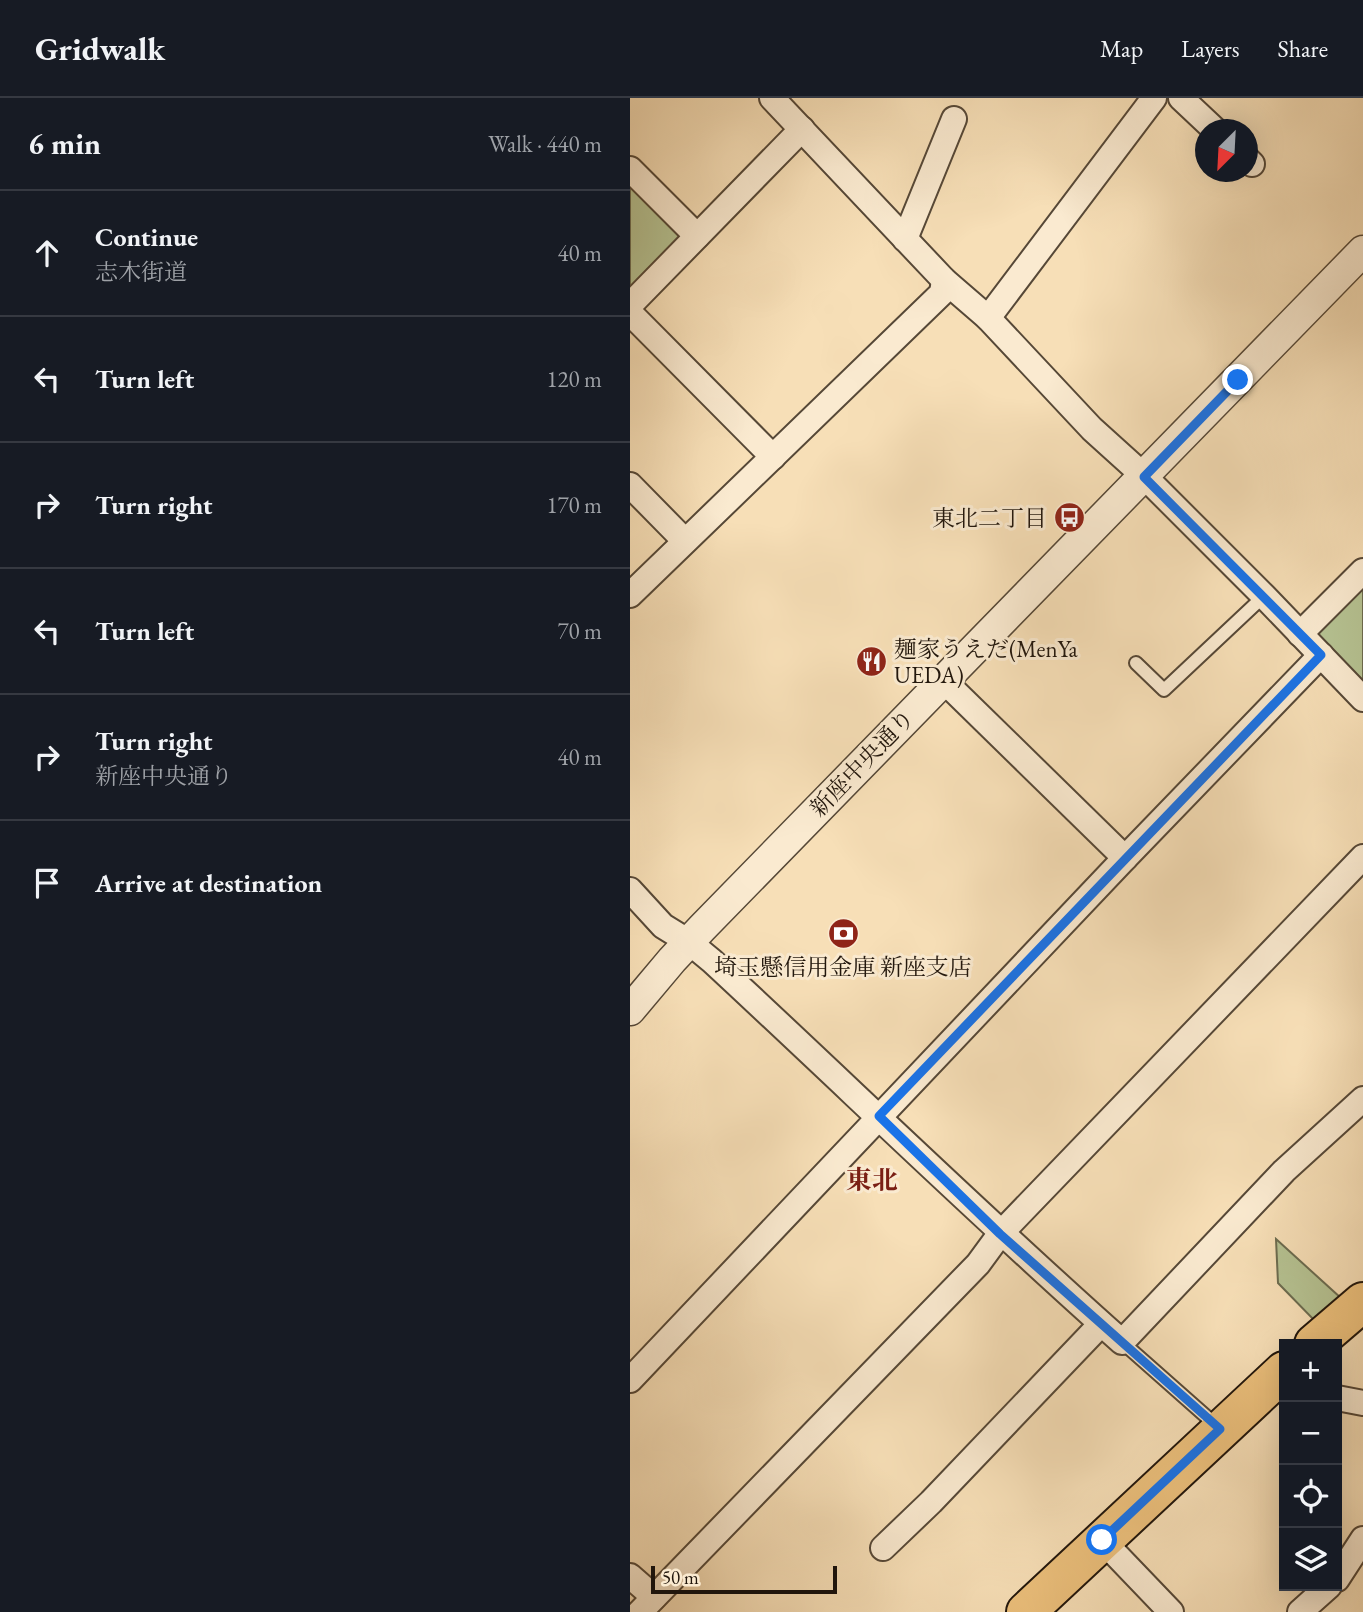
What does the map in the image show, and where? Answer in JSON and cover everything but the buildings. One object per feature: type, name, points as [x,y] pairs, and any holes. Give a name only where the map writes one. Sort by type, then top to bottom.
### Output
[{"type":"main road","points":[[1320,1339],[1363,1302]]},
{"type":"main road","points":[[1026,1612],[1220,1429],[1279,1380]]},
{"type":"street","points":[[772,98],[944,280],[988,318],[1092,429],[1264,596],[1363,699]]},
{"type":"street","points":[[988,318],[1154,98]]},
{"type":"street","points":[[1181,98],[1203,119]]},
{"type":"street","points":[[905,239],[954,119]]},
{"type":"street","points":[[630,305],[802,129]]},
{"type":"street","points":[[630,169],[697,236]]},
{"type":"street","name":"新座中央通り","points":[[630,1010],[689,942],[942,679],[1144,477],[1363,251]]},
{"type":"street","points":[[630,595],[942,293],[944,280]]},
{"type":"street","points":[[630,313],[773,457]]},
{"type":"street","points":[[630,485],[685,541]]},
{"type":"street","points":[[1300,634],[1363,571]]},
{"type":"street","points":[[630,1380],[1321,655]]},
{"type":"street","points":[[942,679],[1125,858]]},
{"type":"street","points":[[630,1576],[647,1604],[978,1264],[1000,1234],[1363,857]]},
{"type":"street","points":[[630,890],[663,926],[689,942],[879,1116],[1000,1234],[1122,1342],[1284,1171],[1363,1099]]},
{"type":"street","points":[[883,1548],[931,1503],[1101,1324]]},
{"type":"street","points":[[1342,1399],[1363,1403]]},
{"type":"street","points":[[1342,1571],[1363,1539]]},
{"type":"street","points":[[1102,1540],[1171,1612]]},
{"type":"street","points":[[1300,1612],[1323,1591]]},
{"type":"lane","points":[[1136,663],[1164,690],[1264,596]]},
{"type":"lane","points":[[1122,1342],[1220,1429]]},
{"type":"green space","points":[[630,174],[697,236],[630,305]]},
{"type":"green space","points":[[1363,583],[1363,684],[1319,640],[1318,626]]},
{"type":"green space","points":[[1276,1239],[1342,1299],[1314,1320],[1278,1283]]},
{"type":"place","name":"東北二丁目","points":[[1070,518]]},
{"type":"place","name":"麺家うえだ(MenYa UEDA)","points":[[871,662]]},
{"type":"place","name":"埼玉懸信用金庫 新座支店","points":[[843,933]]},
{"type":"district","name":"東北","points":[[872,1180]]},
{"type":"route","points":[[1102,1540],[1220,1429],[1000,1234],[879,1116],[1321,655],[1144,477],[1238,380]]}]
